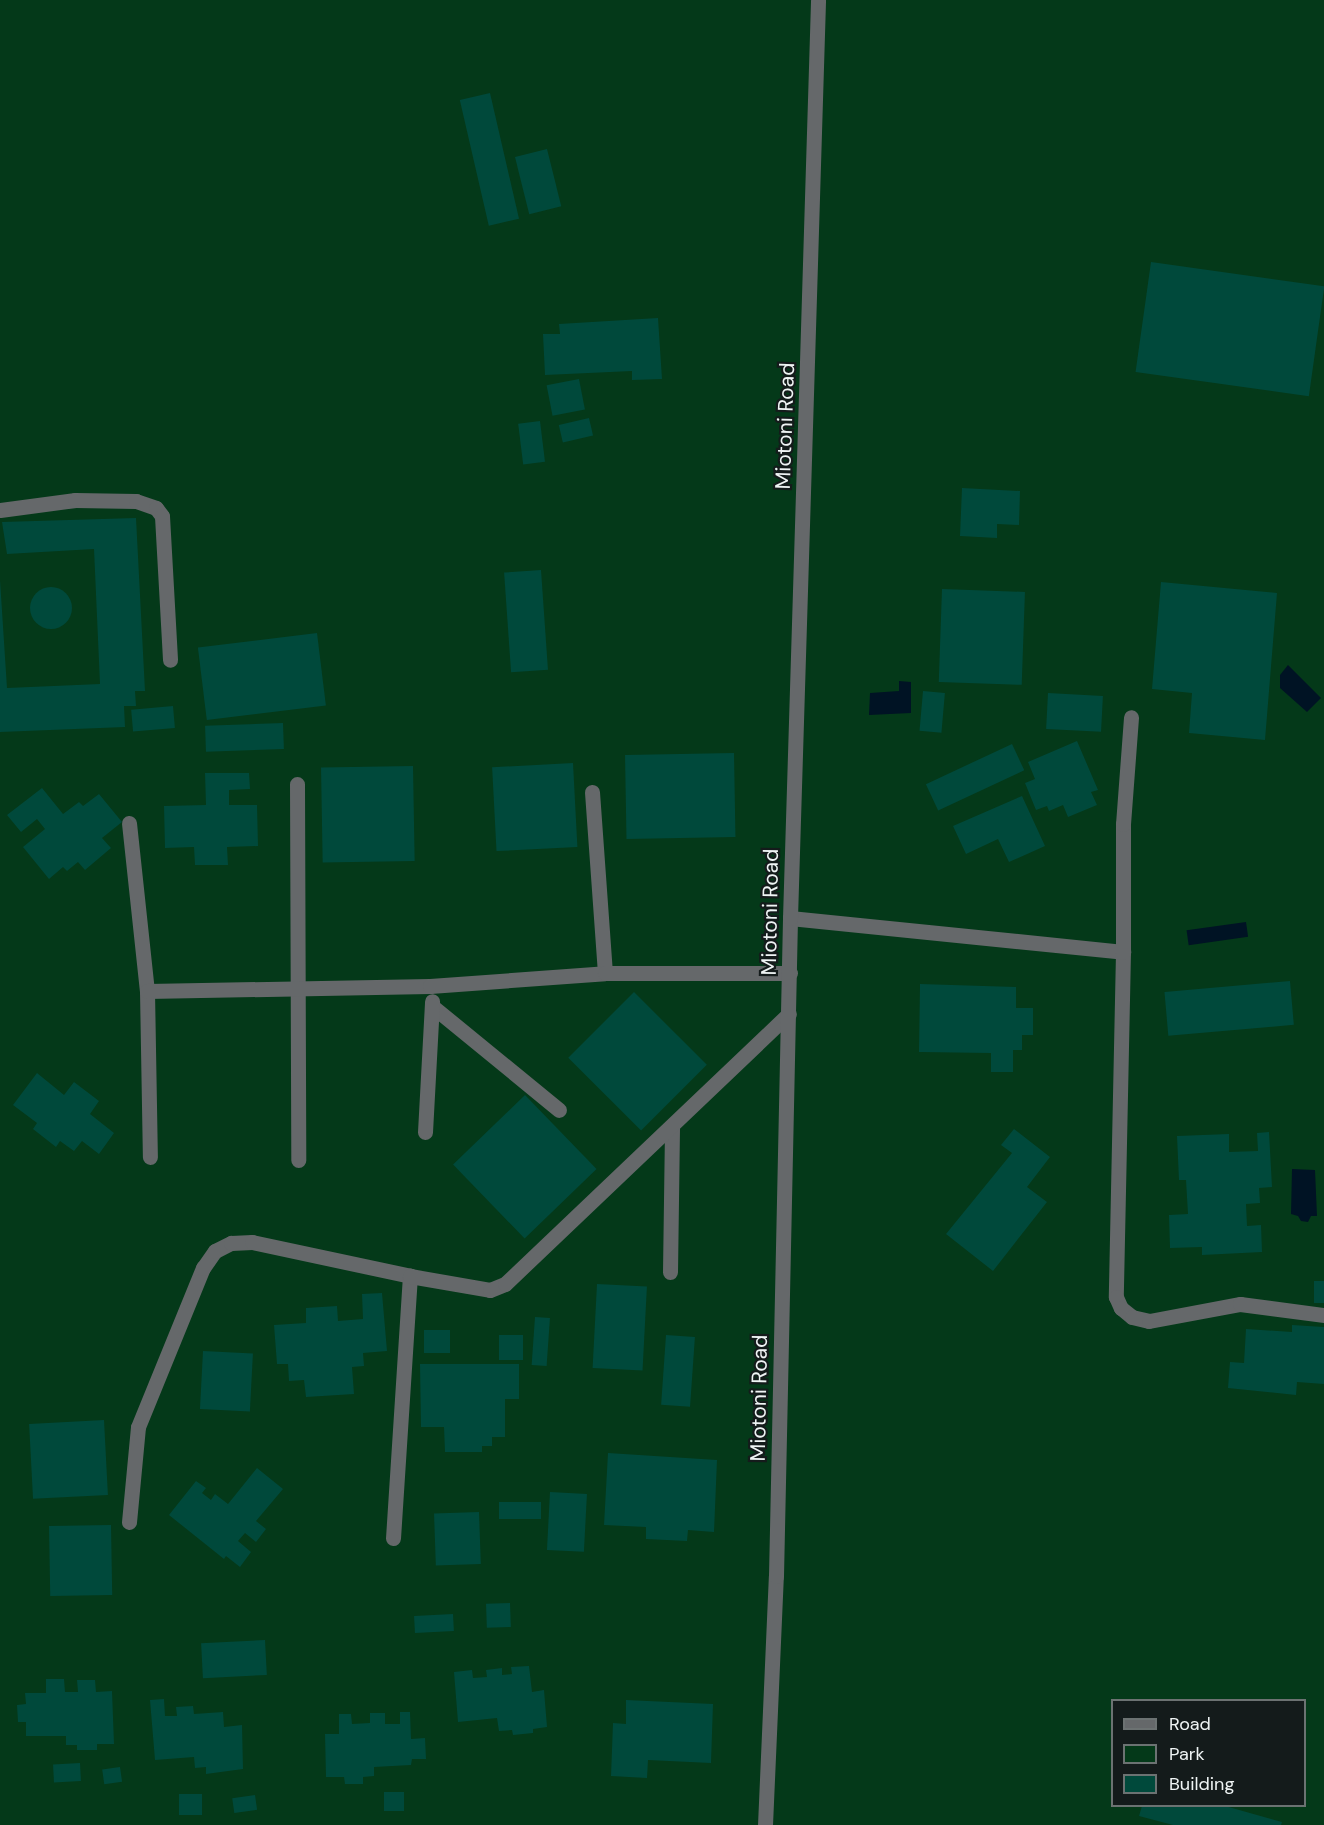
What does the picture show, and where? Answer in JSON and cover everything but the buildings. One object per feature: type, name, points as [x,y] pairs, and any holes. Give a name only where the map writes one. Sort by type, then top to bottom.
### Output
[{"type":"street","name":"Miotoni Road","points":[[765,1825],[776,1576],[790,918],[818,0]]},
{"type":"street","points":[[0,510],[75,500],[136,501],[156,508],[162,516],[170,660]]},
{"type":"street","points":[[1131,717],[1124,824],[1116,1297],[1121,1308],[1132,1317],[1149,1322],[1240,1304],[1324,1315]]},
{"type":"street","points":[[297,784],[298,1160]]},
{"type":"street","points":[[592,792],[605,973]]},
{"type":"street","points":[[129,823],[147,991],[150,1157]]},
{"type":"street","points":[[790,918],[1123,952]]},
{"type":"street","points":[[147,991],[430,986],[605,973],[790,973]]},
{"type":"street","points":[[425,1132],[432,1006],[430,986]]},
{"type":"street","points":[[432,1006],[559,1110]]},
{"type":"street","points":[[129,1522],[138,1427],[203,1268],[215,1251],[231,1243],[252,1242],[410,1276],[490,1290],[505,1284],[789,1014]]},
{"type":"street","points":[[670,1272],[672,1126]]},
{"type":"street","points":[[393,1538],[410,1276]]},
{"type":"green space","points":[[0,0],[1324,0],[1324,1825],[0,1825]]},
{"type":"water","points":[[1288,665],[1321,698],[1307,712],[1280,688],[1280,675]]},
{"type":"water","points":[[899,681],[911,682],[911,713],[869,715],[870,693],[899,691]]},
{"type":"water","points":[[1246,922],[1248,937],[1189,945],[1187,930]]},
{"type":"water","points":[[1292,1169],[1315,1170],[1317,1216],[1311,1216],[1308,1222],[1301,1221],[1298,1216],[1291,1214]]}]
